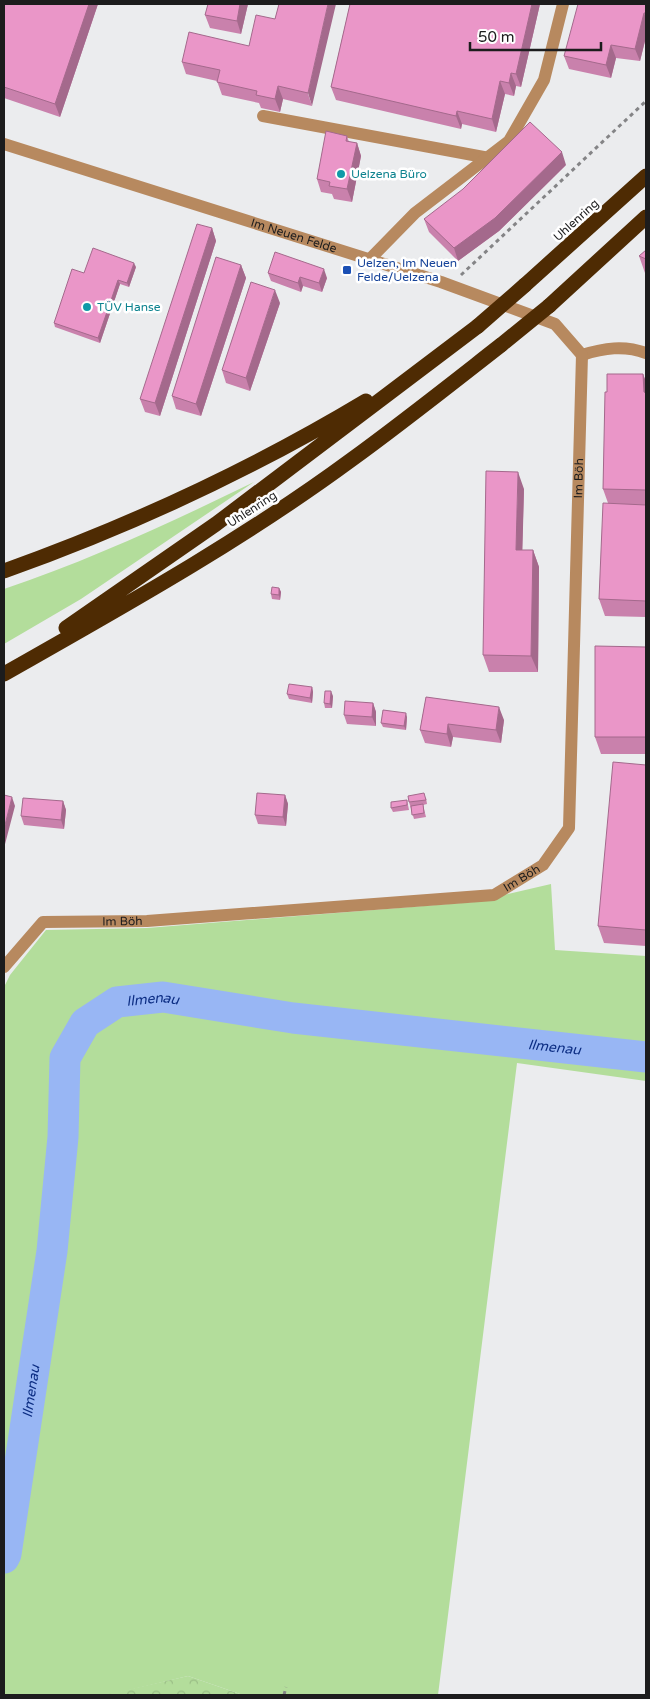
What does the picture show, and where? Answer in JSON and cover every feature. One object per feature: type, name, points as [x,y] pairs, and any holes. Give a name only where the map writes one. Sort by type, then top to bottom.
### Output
[{"type":"highway","name":"Uhlenring","points":[[438,358],[526,285],[646,176]]},
{"type":"highway","name":"Uhlenring","points":[[4,673],[153,589],[253,526],[350,461],[501,345],[548,306],[646,217]]},
{"type":"highway","points":[[4,571],[59,551],[188,497],[315,432],[438,358]]},
{"type":"highway","points":[[4,673],[216,524],[438,358]]},
{"type":"street","points":[[369,260],[415,213],[509,141],[544,80],[562,4]]},
{"type":"street","points":[[263,116],[489,158]]},
{"type":"street","name":"Im Neuen Felde","points":[[4,144],[440,282],[555,324],[582,355]]},
{"type":"street","points":[[582,355],[601,349],[632,348],[646,353]]},
{"type":"street","name":"Im Böh","points":[[4,967],[43,922],[147,921],[494,895],[543,865],[569,828],[582,355]]},
{"type":"path","points":[[440,282],[460,276],[646,101]]},
{"type":"path","points":[[284,1695],[286,1687]]},
{"type":"green space","points":[[254,482],[81,599],[4,644],[4,589],[68,566],[130,540]]},
{"type":"green space","points":[[551,884],[555,950],[646,956],[646,1081],[517,1063],[438,1695],[243,1695],[188,1676],[108,1695],[4,1695],[4,987],[10,975],[46,930],[147,928],[474,902]]},
{"type":"green space","points":[[188,1676],[243,1695],[108,1695],[109,1694]]},
{"type":"building","points":[[4,4],[89,4],[55,104],[4,87]]},
{"type":"building","points":[[208,4],[240,4],[237,21],[205,15]]},
{"type":"building","points":[[279,4],[328,4],[308,93],[278,86],[275,99],[256,95],[257,91],[217,82],[220,70],[182,62],[189,32],[249,46],[256,15],[275,19]]},
{"type":"building","points":[[350,4],[532,4],[516,74],[511,73],[509,83],[500,81],[492,119],[457,111],[456,116],[331,87]]},
{"type":"building","points":[[578,4],[646,4],[646,13],[644,13],[635,49],[611,45],[606,65],[564,56]]},
{"type":"building","points":[[530,122],[562,152],[495,218],[454,248],[424,219],[463,189]]},
{"type":"building","name":"Uelzena Büro","points":[[326,131],[347,136],[346,141],[357,143],[347,189],[329,186],[330,182],[317,179]]},
{"type":"building","points":[[197,224],[212,228],[155,403],[140,399]]},
{"type":"building","name":"TÜV Hanse","points":[[93,248],[134,263],[127,283],[118,280],[98,338],[54,323],[72,269],[84,273]]},
{"type":"building","points":[[646,250],[646,259],[639,256]]},
{"type":"building","points":[[275,252],[324,269],[319,283],[300,277],[298,283],[268,273]]},
{"type":"building","points":[[216,257],[241,265],[196,404],[172,396]]},
{"type":"building","points":[[251,282],[275,290],[246,378],[222,370]]},
{"type":"building","points":[[607,374],[643,374],[644,392],[646,393],[646,490],[603,489]]},
{"type":"building","points":[[486,471],[518,472],[516,550],[533,550],[531,656],[483,655]]},
{"type":"building","points":[[603,503],[646,505],[646,601],[599,599]]},
{"type":"building","points":[[272,587],[279,588],[279,595],[271,594]]},
{"type":"building","points":[[595,646],[646,647],[646,737],[595,737]]},
{"type":"building","points":[[289,684],[312,687],[310,698],[287,694]]},
{"type":"building","points":[[325,691],[331,691],[330,704],[324,703]]},
{"type":"building","points":[[426,697],[499,707],[496,730],[448,724],[447,734],[420,730]]},
{"type":"building","points":[[345,701],[373,703],[372,717],[344,715]]},
{"type":"building","points":[[383,710],[406,713],[404,726],[381,723]]},
{"type":"building","points":[[613,762],[646,765],[646,930],[598,926]]},
{"type":"building","points":[[257,793],[285,795],[283,817],[255,815]]},
{"type":"building","points":[[424,793],[426,800],[409,802],[408,796]]},
{"type":"building","points":[[4,795],[12,797],[4,829]]},
{"type":"building","points":[[23,798],[63,801],[61,820],[21,816]]},
{"type":"building","points":[[407,800],[407,805],[391,808],[391,802]]},
{"type":"building","points":[[423,804],[424,813],[412,815],[411,806]]},
{"type":"waterway","name":"Ilmenau","points":[[4,1558],[52,1251],[63,1137],[65,1058],[85,1023],[117,1002],[163,997],[293,1018],[646,1057]]},
{"type":"place","name":"Uelzena Büro","points":[[341,174]]},
{"type":"place","name":"Uelzen, Im Neuen Felde/Uelzena","points":[[347,270]]},
{"type":"place","name":"TÜV Hanse","points":[[87,307]]}]
